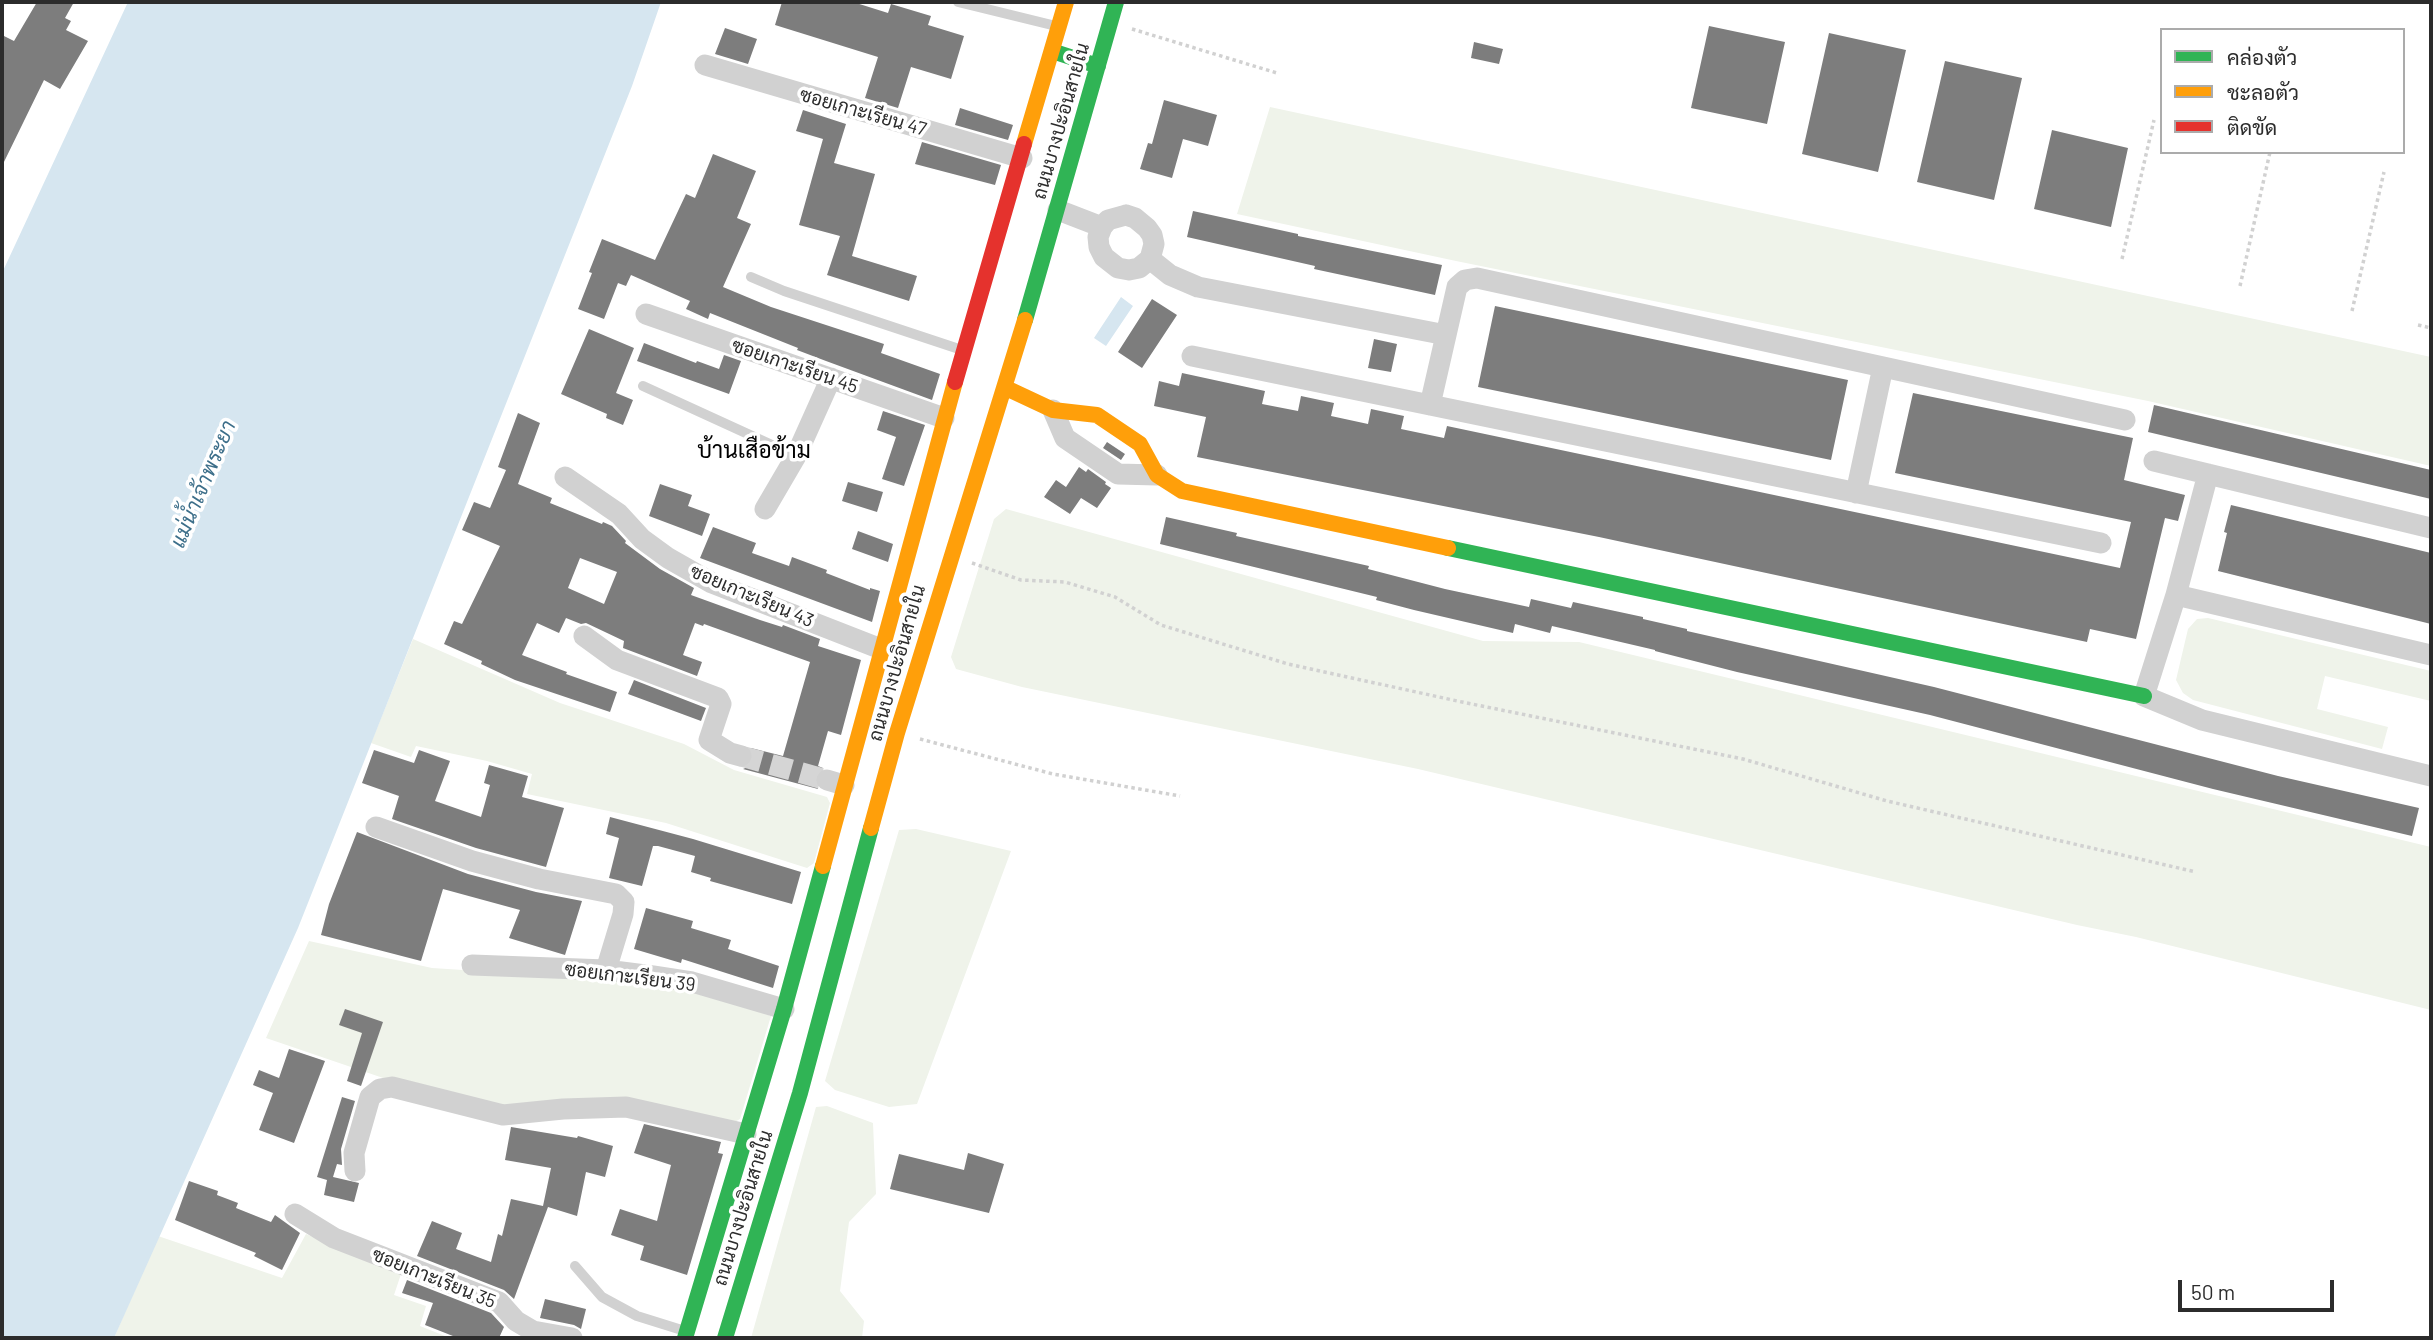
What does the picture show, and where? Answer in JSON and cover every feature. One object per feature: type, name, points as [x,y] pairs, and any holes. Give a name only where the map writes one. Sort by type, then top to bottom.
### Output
[{"type":"main road","name":"ถนนบางปะอินสายใน","points":[[686,1335],[784,1009],[835,782],[881,649],[944,418],[1066,2]]},
{"type":"main road","name":"ถนนบางปะอินสายใน","points":[[725,1338],[800,1093],[897,733],[951,555],[1006,388],[1116,2]]},
{"type":"main road","points":[[1052,51],[1098,66]]},
{"type":"main road","points":[[1006,388],[1053,410],[1097,415],[1140,444],[1157,475],[1182,491],[2144,696]]},
{"type":"street","name":"ซอยเกาะเรียน 47","points":[[705,65],[1022,158]]},
{"type":"street","points":[[1058,210],[1102,227]]},
{"type":"street","points":[[1117,216],[1135,218],[1152,235],[1154,244],[1150,260],[1139,268],[1118,268],[1104,257],[1099,247],[1098,237],[1102,227],[1117,216]]},
{"type":"street","points":[[1150,260],[1170,275],[1198,287],[1446,335]]},
{"type":"street","points":[[1430,405],[1457,287],[1465,280],[1477,278],[2125,421]]},
{"type":"street","name":"ซอยเกาะเรียน 45","points":[[646,314],[944,418]]},
{"type":"street","points":[[1192,356],[2101,543]]},
{"type":"street","points":[[1856,493],[1883,367]]},
{"type":"street","points":[[765,509],[796,456],[831,378]]},
{"type":"street","points":[[1053,410],[1065,438],[1118,474],[1157,475]]},
{"type":"street","points":[[2154,461],[2431,527]]},
{"type":"street","points":[[2208,474],[2176,595],[2144,696],[2202,720],[2431,776]]},
{"type":"street","name":"ซอยเกาะเรียน 43","points":[[565,477],[619,514],[642,539],[668,558],[712,583],[881,649]]},
{"type":"street","points":[[2176,595],[2431,654]]},
{"type":"street","points":[[584,636],[617,660],[718,698],[721,704],[709,740],[730,753],[741,756]]},
{"type":"street","points":[[376,827],[472,861],[539,879],[616,894],[624,902],[623,914],[606,970]]},
{"type":"street","name":"ซอยเกาะเรียน 39","points":[[472,965],[606,970],[692,982],[784,1009]]},
{"type":"street","points":[[355,1171],[354,1153],[370,1097],[380,1089],[392,1087],[503,1115],[562,1109],[625,1107],[746,1134]]},
{"type":"street","name":"ซอยเกาะเรียน 35","points":[[295,1214],[334,1238],[499,1302],[516,1321],[533,1331],[572,1338]]},
{"type":"lane","points":[[958,2],[1059,26]]},
{"type":"lane","points":[[751,277],[965,351]]},
{"type":"lane","points":[[643,386],[796,456]]},
{"type":"lane","points":[[575,1266],[602,1297],[637,1316],[686,1335]]},
{"type":"path","points":[[1110,23],[1277,73]]},
{"type":"path","points":[[2122,260],[2154,120]]},
{"type":"path","points":[[2240,286],[2270,154]]},
{"type":"path","points":[[2353,311],[2384,172]]},
{"type":"path","points":[[2418,326],[2431,328]]},
{"type":"path","points":[[951,555],[1021,580],[1065,583],[1115,597],[1161,625],[1288,664],[1743,759],[1887,801],[2196,872]]},
{"type":"path","points":[[897,733],[1053,774],[1180,796]]},
{"type":"shaded area","points":[[1270,107],[2431,357],[2431,466],[2148,401],[1237,214]]},
{"type":"shaded area","points":[[1006,509],[1483,641],[1579,642],[2431,847],[2431,1010],[2136,937],[1418,769],[1022,687],[956,669],[951,657],[994,519]]},
{"type":"shaded area","points":[[2208,618],[2431,671],[2431,701],[2325,676],[2317,709],[2388,727],[2382,749],[2193,700],[2183,693],[2176,680],[2188,629],[2197,619]]},
{"type":"shaded area","points":[[413,639],[560,703],[684,744],[734,770],[827,797],[830,803],[814,863],[807,868],[666,823],[527,794],[532,774],[487,761],[416,746],[411,757],[371,743]]},
{"type":"shaded area","points":[[916,829],[1011,851],[917,1104],[889,1107],[835,1090],[825,1081],[899,830]]},
{"type":"shaded area","points":[[309,941],[432,968],[680,984],[771,1016],[740,1119],[733,1123],[508,1108],[389,1080],[266,1038]]},
{"type":"shaded area","points":[[827,1106],[873,1123],[876,1194],[849,1222],[840,1291],[864,1321],[862,1338],[751,1338],[816,1107]]},
{"type":"shaded area","points":[[306,1234],[401,1274],[394,1295],[426,1306],[420,1326],[450,1338],[114,1338],[158,1236],[282,1278]]},
{"type":"water","name":"แม่น้ำเจ้าพระยา","points":[[128,2],[661,2],[632,86],[298,928],[114,1338],[2,1338],[2,273]]},
{"type":"water","points":[[1121,297],[1133,306],[1106,346],[1094,338]]},
{"type":"building","points":[[37,2],[74,2],[65,18],[71,21],[66,30],[88,41],[60,89],[44,80],[2,166],[2,35],[14,41]]},
{"type":"building","points":[[782,2],[853,2],[888,13],[891,4],[931,16],[928,25],[964,36],[951,79],[911,67],[898,108],[865,98],[878,57],[775,25]]},
{"type":"building","points":[[1709,26],[1785,42],[1767,124],[1691,108]]},
{"type":"building","points":[[725,28],[757,39],[748,64],[715,54]]},
{"type":"building","points":[[1829,33],[1906,50],[1878,172],[1802,154]]},
{"type":"building","points":[[1474,42],[1503,49],[1499,64],[1471,58]]},
{"type":"building","points":[[1945,61],[2022,78],[1994,200],[1917,182]]},
{"type":"building","points":[[1164,100],[1217,115],[1208,146],[1183,139],[1172,178],[1140,169],[1148,143],[1152,144]]},
{"type":"building","points":[[960,108],[1013,125],[1008,140],[955,125]]},
{"type":"building","points":[[803,110],[846,124],[834,163],[875,174],[852,256],[917,276],[909,301],[827,275],[840,236],[799,225],[823,139],[796,131]]},
{"type":"building","points":[[2052,130],[2128,148],[2111,227],[2034,209]]},
{"type":"building","points":[[922,142],[1001,165],[995,185],[915,164]]},
{"type":"building","points":[[713,154],[756,171],[737,218],[751,224],[723,287],[771,307],[884,344],[881,353],[940,374],[932,400],[797,350],[798,348],[710,313],[708,319],[686,309],[690,301],[631,275],[626,286],[618,283],[604,319],[578,309],[602,239],[655,260],[686,194],[695,198]]},
{"type":"building","points":[[1193,211],[1298,236],[1442,265],[1435,295],[1314,269],[1315,266],[1187,237]]},
{"type":"building","points":[[1152,299],[1177,315],[1142,368],[1118,352]]},
{"type":"building","points":[[1495,306],[1848,380],[1831,460],[1478,387]]},
{"type":"building","points":[[589,329],[634,348],[616,393],[633,400],[623,425],[606,418],[607,414],[561,394]]},
{"type":"building","points":[[1374,339],[1397,344],[1391,372],[1368,368]]},
{"type":"building","points":[[644,343],[719,369],[724,355],[741,361],[729,394],[637,361]]},
{"type":"building","points":[[1182,373],[1265,391],[1262,404],[1298,411],[1301,396],[1334,403],[1331,416],[1368,424],[1371,409],[1404,416],[1401,429],[1444,438],[1447,426],[2120,568],[2131,522],[1895,473],[1913,393],[2133,438],[2124,480],[2185,495],[2178,521],[2165,518],[2136,639],[2090,629],[2087,642],[1599,537],[1197,457],[1206,417],[1154,406],[1159,381],[1179,386]]},
{"type":"building","points":[[2154,405],[2431,470],[2431,499],[2148,432]]},
{"type":"building","points":[[883,411],[925,425],[904,486],[882,479],[896,437],[877,430]]},
{"type":"building","points":[[518,413],[540,423],[518,484],[552,498],[550,503],[612,526],[625,543],[660,569],[694,588],[691,595],[820,639],[818,646],[861,660],[841,735],[828,731],[818,766],[823,768],[814,777],[818,789],[743,769],[750,766],[753,760],[751,748],[783,756],[810,662],[695,623],[683,655],[702,662],[697,676],[623,648],[624,641],[586,623],[581,624],[566,618],[559,633],[537,623],[522,655],[617,692],[610,712],[515,680],[444,644],[454,621],[462,624],[500,546],[462,530],[474,502],[490,508],[506,470],[498,467]],"holes":[[[580,558],[617,572],[604,604],[568,588]]]},
{"type":"building","points":[[1107,442],[1125,454],[1121,460],[1103,448]]},
{"type":"building","points":[[1079,467],[1086,472],[1088,469],[1111,488],[1097,508],[1081,498],[1070,514],[1044,497],[1056,480],[1066,487]]},
{"type":"building","points":[[848,482],[883,492],[877,512],[842,501]]},
{"type":"building","points":[[660,484],[692,495],[688,506],[710,514],[702,536],[649,516]]},
{"type":"building","points":[[2231,505],[2431,553],[2431,624],[2218,571]]},
{"type":"building","points":[[1166,517],[1369,566],[1368,569],[1445,589],[1529,607],[1531,599],[1571,608],[1573,602],[1643,617],[1687,631],[1934,687],[2278,776],[2419,808],[2412,836],[2213,789],[1930,715],[1737,672],[1552,626],[1550,633],[1515,624],[1513,633],[1160,544]]},
{"type":"building","points":[[713,527],[756,543],[752,553],[789,566],[792,557],[870,590],[880,591],[872,622],[700,558]]},
{"type":"building","points":[[858,531],[893,544],[888,562],[852,549]]},
{"type":"building","points":[[634,680],[706,708],[701,721],[628,694]]},
{"type":"building","points":[[374,750],[414,763],[419,750],[450,761],[435,801],[481,817],[490,785],[484,783],[489,765],[528,776],[522,797],[564,808],[546,867],[476,848],[392,819],[399,796],[362,783]]},
{"type":"building","points":[[610,817],[801,872],[792,904],[710,881],[711,878],[691,872],[695,856],[658,846],[653,846],[642,886],[609,878],[619,838],[606,834]]},
{"type":"building","points":[[357,832],[468,874],[582,901],[565,955],[509,938],[520,910],[443,889],[421,961],[321,935],[329,904]]},
{"type":"building","points":[[646,908],[693,921],[691,928],[731,940],[728,949],[779,966],[773,988],[682,959],[681,963],[634,949]]},
{"type":"building","points":[[345,1009],[383,1022],[361,1086],[347,1081],[362,1033],[339,1025]]},
{"type":"building","points":[[289,1049],[325,1061],[294,1143],[259,1130],[273,1093],[253,1085],[259,1070],[279,1078]]},
{"type":"building","points":[[342,1097],[355,1101],[341,1149],[342,1165],[337,1164],[333,1177],[359,1183],[354,1202],[324,1195],[327,1180],[317,1177]]},
{"type":"building","points":[[644,1124],[721,1142],[718,1153],[723,1154],[687,1275],[640,1260],[644,1246],[611,1235],[620,1209],[657,1221],[671,1165],[634,1153]]},
{"type":"building","points":[[511,1127],[577,1138],[578,1136],[613,1146],[605,1177],[586,1172],[577,1216],[548,1207],[514,1299],[504,1290],[417,1256],[432,1221],[462,1233],[456,1249],[491,1262],[498,1234],[502,1236],[511,1199],[543,1206],[551,1168],[505,1160]]},
{"type":"building","points":[[968,1153],[1004,1164],[989,1213],[890,1189],[899,1154],[964,1170]]},
{"type":"building","points":[[189,1181],[218,1191],[217,1195],[238,1203],[236,1208],[271,1222],[275,1215],[300,1233],[282,1270],[254,1256],[256,1253],[175,1220]]},
{"type":"building","points":[[407,1280],[491,1313],[504,1327],[499,1338],[458,1338],[425,1325],[433,1303],[402,1293]]},
{"type":"building","points":[[545,1299],[586,1309],[581,1329],[540,1318]]},
{"type":"tunnel","points":[[741,756],[827,780]]},
{"type":"traffic: fast","points":[[1025,320],[1116,2]]},
{"type":"traffic: fast","points":[[1052,51],[1098,66]]},
{"type":"traffic: fast","points":[[1448,548],[2144,696]]},
{"type":"traffic: fast","points":[[725,1338],[800,1093],[871,828]]},
{"type":"traffic: fast","points":[[685,1338],[784,1009],[823,866]]},
{"type":"traffic: slow","points":[[1024,144],[1066,2]]},
{"type":"traffic: slow","points":[[871,828],[897,733],[1025,320]]},
{"type":"traffic: slow","points":[[823,866],[955,382]]},
{"type":"traffic: slow","points":[[1006,388],[1053,410],[1097,415],[1140,444],[1157,475],[1182,491],[1448,548]]},
{"type":"traffic: jam","points":[[955,382],[1024,144]]},
{"type":"district","name":"บ้านเสือข้าม","points":[[754,450]]}]
